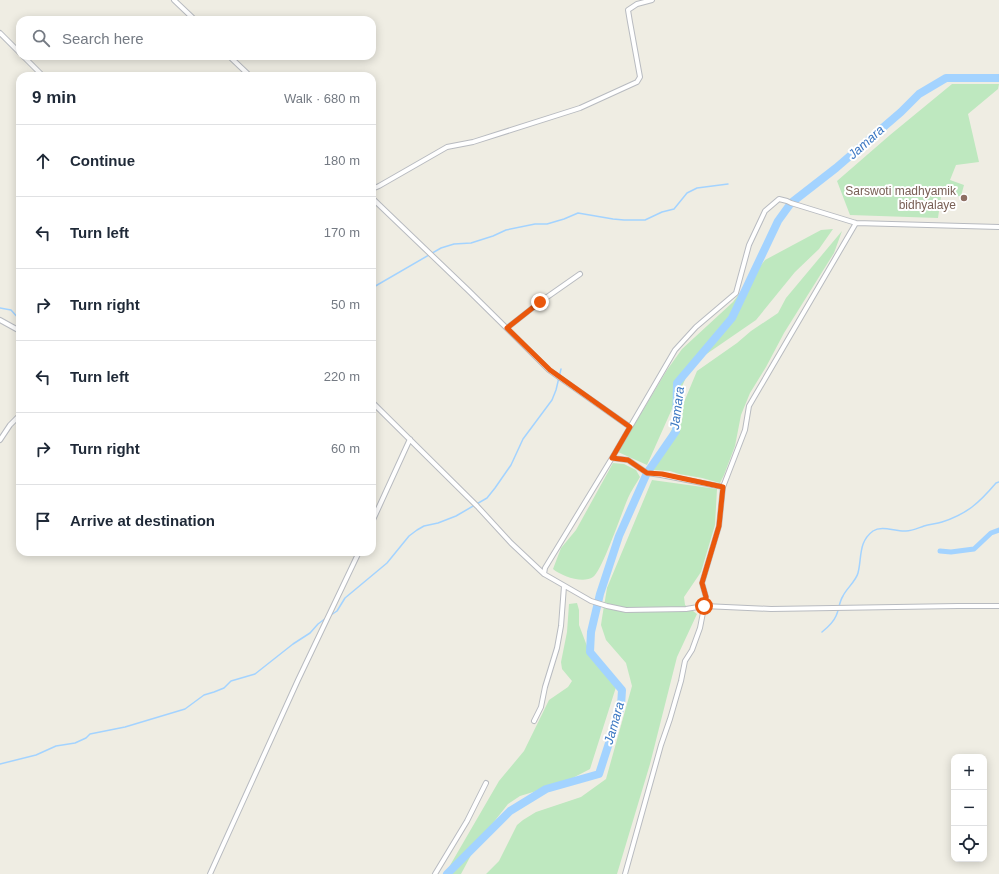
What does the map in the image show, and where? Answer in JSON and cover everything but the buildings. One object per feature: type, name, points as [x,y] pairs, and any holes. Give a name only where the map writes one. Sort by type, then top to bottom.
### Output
[{"type":"street","points":[[174,0],[191,16]]},
{"type":"street","points":[[376,187],[447,147],[472,142],[580,108],[637,82],[640,77],[628,10],[638,4],[652,0]]},
{"type":"street","points":[[0,34],[16,49]]},
{"type":"street","points":[[27,60],[39,72]]},
{"type":"street","points":[[233,60],[246,72]]},
{"type":"street","points":[[544,574],[546,568],[675,350],[696,327],[736,293],[749,245],[765,211],[780,200],[856,223],[999,227]]},
{"type":"street","points":[[376,202],[550,370],[630,427]]},
{"type":"street","points":[[625,874],[661,745],[670,719],[685,661],[692,650],[700,628],[706,597],[702,583],[719,526],[723,487],[745,430],[749,406],[856,223]]},
{"type":"street","points":[[507,328],[540,302],[580,274]]},
{"type":"street","points":[[0,320],[16,329]]},
{"type":"street","points":[[376,406],[477,506],[511,543],[544,574],[591,601],[626,610],[686,609],[704,606],[770,609],[999,606]]},
{"type":"street","points":[[0,440],[16,419]]},
{"type":"street","points":[[376,513],[410,439]]},
{"type":"street","points":[[612,458],[628,460],[647,473],[662,474],[723,487]]},
{"type":"street","points":[[210,874],[294,687],[357,556]]},
{"type":"street","points":[[534,721],[541,707],[544,687],[557,648],[562,626],[564,586]]},
{"type":"street","points":[[435,874],[468,821],[486,783]]},
{"type":"green space","points":[[952,84],[999,84],[998,89],[968,114],[979,162],[956,165],[950,180],[964,185],[961,196],[941,197],[938,218],[850,215],[837,181]]},
{"type":"green space","points":[[833,229],[819,249],[795,272],[756,320],[692,364],[647,465],[618,452],[667,370],[682,349],[733,302],[765,260],[821,230]]},
{"type":"green space","points":[[842,231],[834,253],[784,333],[750,393],[741,415],[735,446],[720,483],[670,471],[653,470],[697,371],[778,313],[786,298]]},
{"type":"green space","points":[[613,463],[624,464],[636,470],[640,477],[628,498],[601,564],[593,577],[589,579],[584,580],[572,578],[561,574],[553,569],[561,548],[576,530]]},
{"type":"green space","points":[[652,480],[717,489],[715,525],[701,572],[684,597],[685,605],[697,614],[677,657],[650,764],[617,874],[486,874],[499,861],[517,825],[523,820],[536,812],[581,797],[606,779],[632,686],[626,663],[606,640],[601,625],[602,618],[607,588]]},
{"type":"green space","points":[[577,603],[579,610],[579,625],[587,646],[605,673],[617,684],[590,769],[563,783],[520,796],[508,804],[478,842],[461,874],[445,874],[499,781],[524,751],[549,700],[568,687],[572,681],[562,669],[561,662],[567,632],[569,604]]},
{"type":"waterway","name":"Jamara","points":[[447,874],[510,811],[546,789],[599,774],[621,706],[622,690],[590,652],[591,632],[600,594],[619,536],[647,473],[676,431],[677,383],[732,318],[778,221],[791,203],[836,168],[901,112],[919,94],[946,78],[999,78]]},
{"type":"waterway","points":[[376,286],[441,248],[454,244],[471,243],[506,230],[535,224],[547,224],[578,213],[613,219],[645,220],[662,212],[674,209],[687,193],[697,188],[728,184]]},
{"type":"waterway","points":[[0,308],[11,310],[16,316]]},
{"type":"waterway","points":[[331,615],[337,611],[345,598],[387,563],[409,536],[424,526],[438,523],[456,516],[487,498],[511,465],[523,439],[552,400],[561,369]]},
{"type":"waterway","points":[[822,632],[835,619],[844,593],[857,576],[861,550],[868,535],[877,529],[908,531],[951,519],[972,507],[996,483],[999,482]]},
{"type":"waterway","points":[[940,551],[951,552],[974,549],[991,533],[999,530]]},
{"type":"waterway","points":[[0,764],[36,755],[56,746],[75,743],[86,738],[90,734],[125,727],[185,709],[204,695],[224,688],[231,681],[255,674],[293,644],[310,633],[326,618]]},
{"type":"place","name":"Sarswoti madhyamik bidhyalaye","points":[[964,198]]},
{"type":"route","points":[[540,302],[507,328],[550,370],[630,427],[612,458],[628,460],[647,473],[662,474],[723,487],[719,526],[702,583],[706,597],[704,606]]}]
